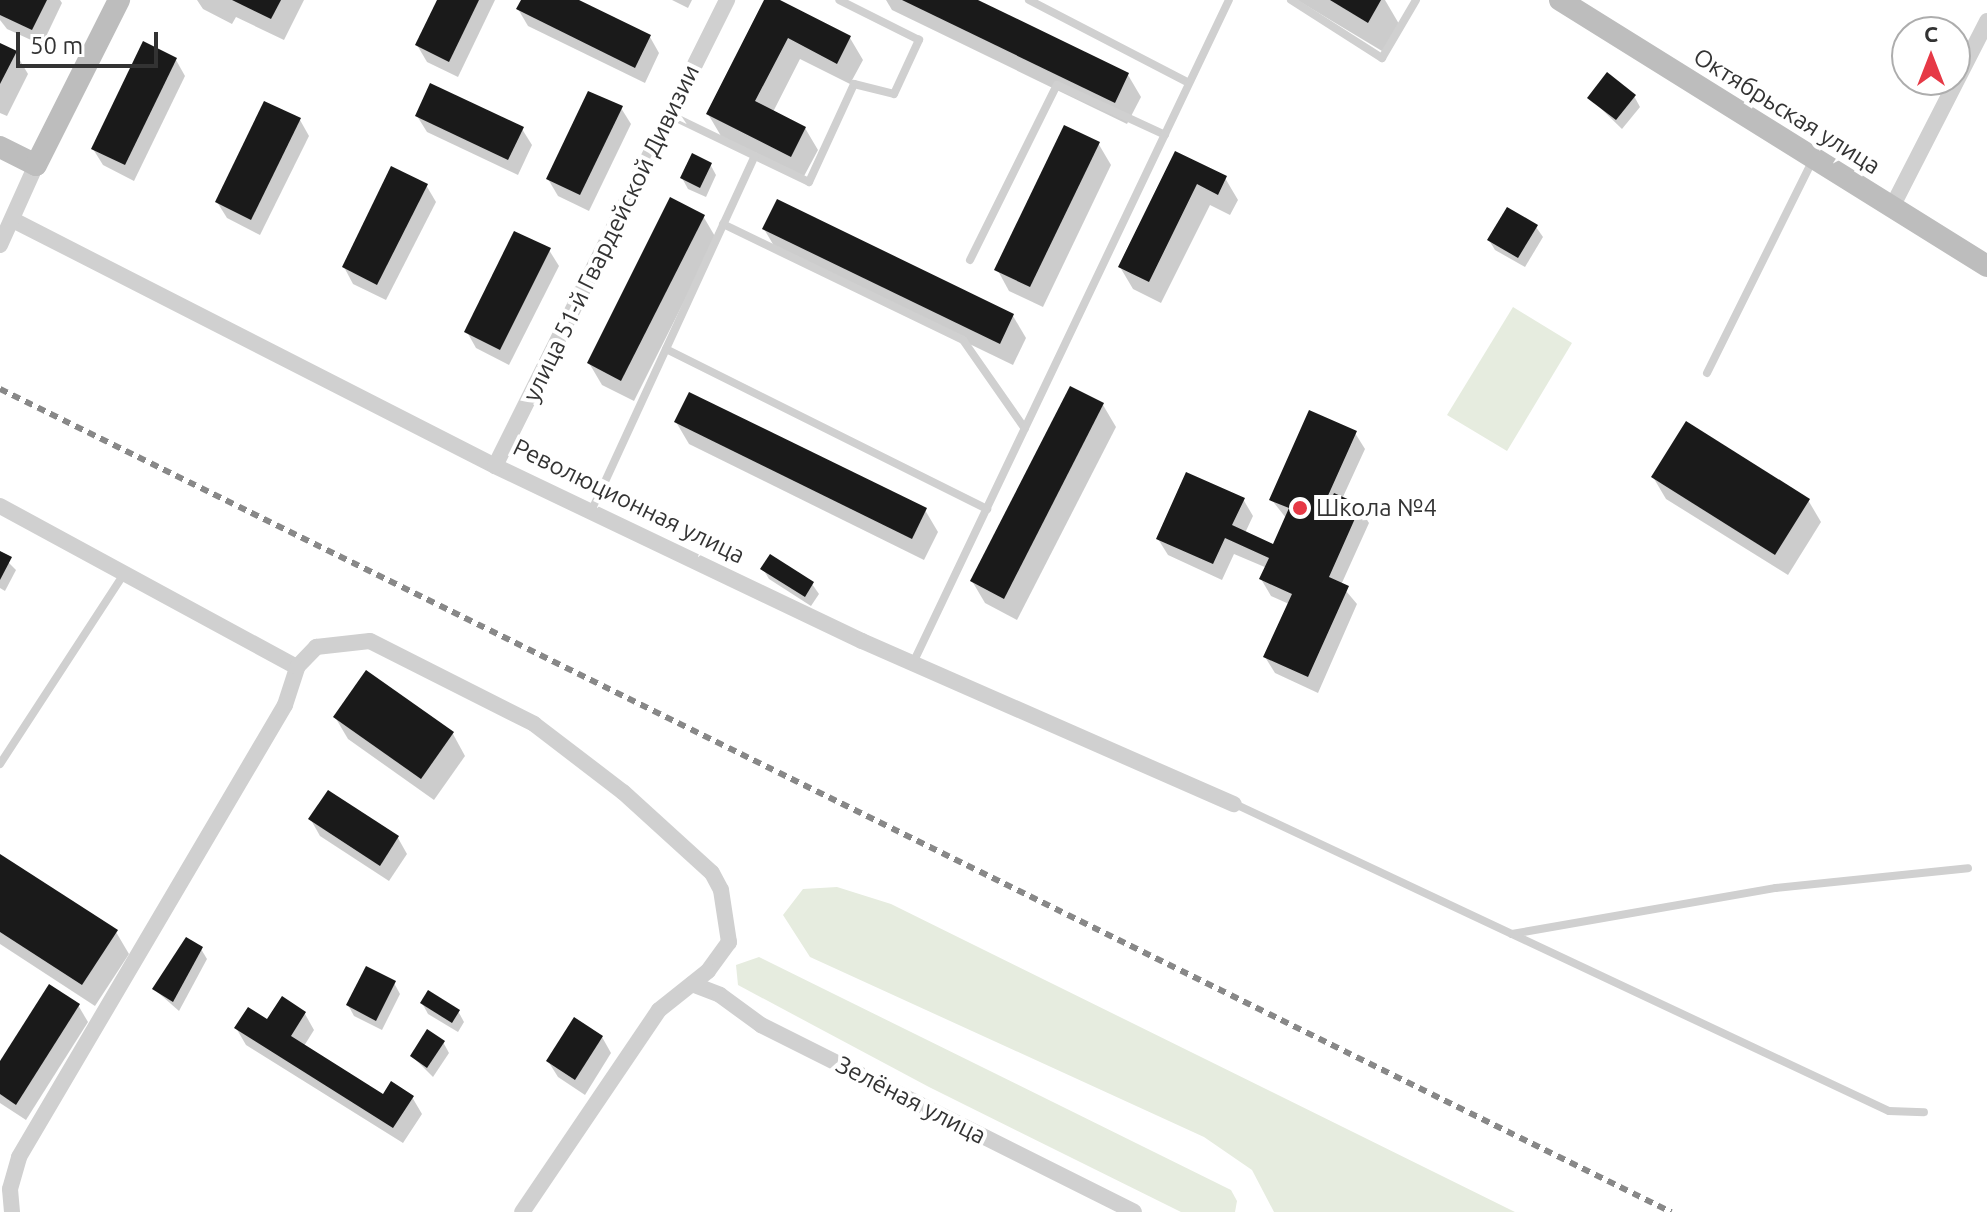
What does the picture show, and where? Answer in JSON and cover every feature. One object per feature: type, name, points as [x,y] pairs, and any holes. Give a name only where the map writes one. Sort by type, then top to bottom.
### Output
[{"type":"main road","points":[[0,147],[36,165],[119,0]]},
{"type":"main road","name":"Октябрьская улица","points":[[1560,0],[1987,266]]},
{"type":"street","name":"улица 51-й Гвардейской Дивизии","points":[[495,466],[727,0]]},
{"type":"street","points":[[1892,207],[1987,21]]},
{"type":"street","points":[[0,245],[36,165]]},
{"type":"street","name":"Революционная улица","points":[[13,220],[591,512],[913,663],[1234,804]]},
{"type":"street","points":[[0,506],[297,667]]},
{"type":"street","points":[[12,1212],[10,1189],[19,1157],[285,705],[297,667],[316,647],[370,641],[413,658],[534,724],[576,754],[712,873],[721,890],[729,942],[692,984],[659,1010],[522,1212]]},
{"type":"street","name":"Зелёная улица","points":[[692,984],[720,995],[761,1025],[1134,1212]]},
{"type":"lane","points":[[670,115],[809,182],[854,84],[894,94],[919,40],[839,0]]},
{"type":"lane","points":[[1029,0],[1189,83]]},
{"type":"lane","points":[[913,663],[1229,0]]},
{"type":"lane","points":[[1291,0],[1382,58],[1416,0]]},
{"type":"lane","points":[[970,260],[1057,85],[1165,135]]},
{"type":"lane","points":[[591,512],[755,156]]},
{"type":"lane","points":[[1707,373],[1813,158]]},
{"type":"lane","points":[[723,224],[963,340],[1025,429]]},
{"type":"lane","points":[[666,349],[987,509]]},
{"type":"lane","points":[[0,764],[125,573]]},
{"type":"lane","points":[[1234,804],[1889,1111],[1924,1112]]},
{"type":"lane","points":[[1511,934],[1776,888],[1968,868]]},
{"type":"shaded area","points":[[1513,307],[1572,343],[1507,451],[1447,415]]},
{"type":"shaded area","points":[[837,887],[891,904],[1515,1212],[1274,1212],[1252,1170],[1204,1137],[810,957],[783,915],[803,889]]},
{"type":"shaded area","points":[[759,957],[1231,1190],[1237,1201],[1235,1212],[1181,1212],[929,1087],[738,985],[736,965]]},
{"type":"building","points":[[0,0],[47,0],[32,30],[0,15]]},
{"type":"building","points":[[232,0],[281,0],[271,19]]},
{"type":"building","points":[[437,0],[479,0],[449,62],[415,45]]},
{"type":"building","points":[[521,0],[579,0],[651,35],[635,68],[516,9]]},
{"type":"building","points":[[764,0],[780,0],[851,36],[837,64],[788,38],[755,101],[806,127],[791,157],[706,114]]},
{"type":"building","points":[[902,0],[978,0],[1129,73],[1115,103]]},
{"type":"building","points":[[1330,0],[1381,0],[1368,23]]},
{"type":"building","points":[[143,41],[177,58],[125,165],[91,149]]},
{"type":"building","points":[[0,43],[17,51],[0,84]]},
{"type":"building","points":[[1607,72],[1636,95],[1616,120],[1587,98]]},
{"type":"building","points":[[430,83],[524,127],[508,160],[415,116]]},
{"type":"building","points":[[588,91],[623,106],[580,195],[546,179]]},
{"type":"building","points":[[264,101],[301,118],[251,220],[215,202]]},
{"type":"building","points":[[1064,125],[1100,142],[1030,287],[994,270]]},
{"type":"building","points":[[1175,151],[1227,176],[1218,195],[1197,184],[1149,282],[1118,267]]},
{"type":"building","points":[[692,153],[712,163],[700,188],[680,178]]},
{"type":"building","points":[[391,166],[428,184],[377,285],[342,267]]},
{"type":"building","points":[[670,197],[705,215],[621,381],[587,363]]},
{"type":"building","points":[[777,199],[1014,314],[1000,344],[762,229]]},
{"type":"building","points":[[1507,207],[1538,225],[1518,258],[1487,240]]},
{"type":"building","points":[[514,231],[551,248],[500,350],[464,332]]},
{"type":"building","points":[[1070,386],[1104,403],[1004,599],[970,581]]},
{"type":"building","points":[[689,392],[927,508],[912,539],[674,422]]},
{"type":"building","points":[[1309,410],[1357,431],[1322,509],[1326,511],[1334,493],[1361,505],[1329,577],[1349,586],[1308,677],[1263,657],[1292,594],[1259,579],[1269,558],[1225,538],[1213,564],[1156,539],[1186,472],[1245,498],[1232,525],[1273,544],[1289,508],[1269,500]]},
{"type":"building","points":[[1686,421],[1810,499],[1775,555],[1651,477]]},
{"type":"building","points":[[0,551],[12,557],[0,580]]},
{"type":"building","points":[[770,554],[814,582],[805,597],[760,569]]},
{"type":"building","points":[[366,670],[454,732],[421,779],[333,717]]},
{"type":"building","points":[[328,790],[399,836],[380,866],[308,819]]},
{"type":"building","points":[[0,854],[118,930],[82,985],[0,932]]},
{"type":"building","points":[[186,937],[203,947],[173,1002],[152,989]]},
{"type":"building","points":[[366,966],[396,981],[376,1021],[346,1005]]},
{"type":"building","points":[[49,984],[80,1004],[16,1105],[0,1094],[0,1061]]},
{"type":"building","points":[[428,990],[460,1010],[452,1023],[420,1003]]},
{"type":"building","points":[[282,996],[306,1012],[291,1036],[383,1094],[391,1081],[414,1096],[393,1128],[234,1028],[248,1007],[267,1019]]},
{"type":"building","points":[[574,1017],[603,1036],[575,1080],[546,1061]]},
{"type":"building","points":[[427,1029],[445,1041],[427,1068],[410,1056]]},
{"type":"railway","points":[[0,389],[1671,1212]]},
{"type":"place","name":"Школа №4","points":[[1300,508]]}]
